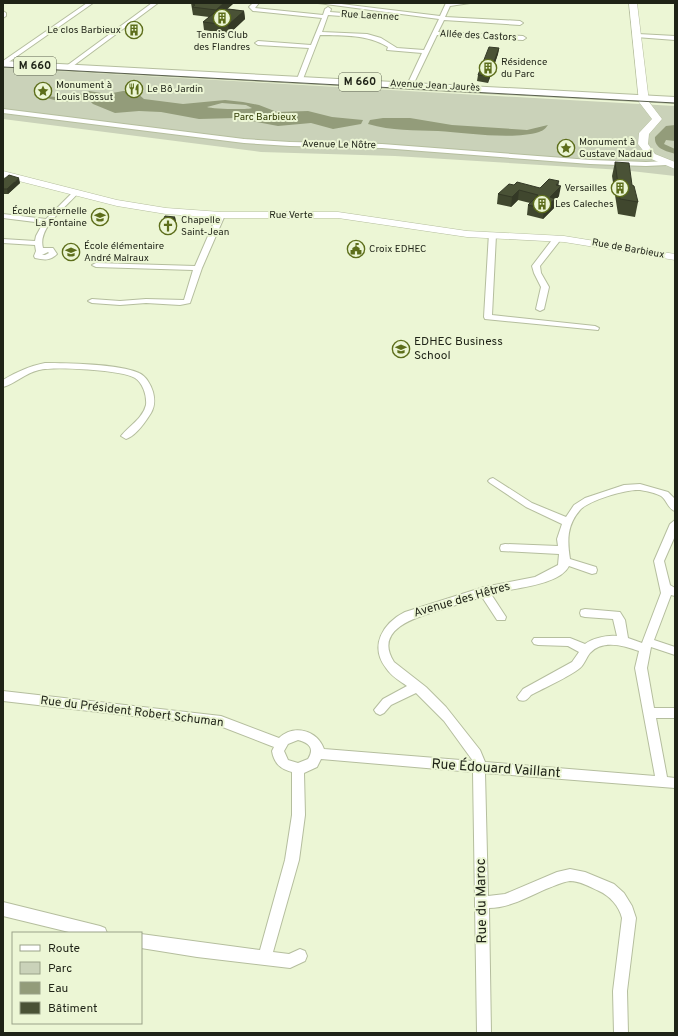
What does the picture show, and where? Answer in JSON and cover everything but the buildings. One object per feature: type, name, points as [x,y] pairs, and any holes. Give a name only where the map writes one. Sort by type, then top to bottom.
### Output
[{"type":"main road","name":"Avenue Jean Jaurès","points":[[3,64],[675,100]]},
{"type":"street","points":[[3,64],[90,3]]},
{"type":"street","points":[[68,67],[155,3]]},
{"type":"street","name":"Rue Laennec","points":[[256,3],[252,7],[253,9],[325,15],[404,18],[411,17],[414,14]]},
{"type":"street","points":[[321,3],[442,18],[520,23]]},
{"type":"street","points":[[410,85],[448,4],[467,3]]},
{"type":"street","points":[[633,3],[641,61],[643,98],[645,105],[657,119],[644,133],[643,144],[650,154],[671,165]]},
{"type":"street","points":[[300,79],[330,4]]},
{"type":"street","points":[[318,33],[365,36],[371,38],[383,47],[396,50],[425,52]]},
{"type":"street","name":"Allée des Castors","points":[[434,33],[523,38]]},
{"type":"street","points":[[638,36],[675,38]]},
{"type":"street","points":[[258,44],[313,47]]},
{"type":"street","name":"Avenue Le Nôtre","points":[[3,111],[239,140],[290,144],[382,146],[590,162],[671,165]]},
{"type":"street","name":"Rue Verte","points":[[3,174],[144,208],[221,215],[338,216],[459,233],[558,238],[582,241]]},
{"type":"street","points":[[40,251],[37,243],[40,232],[48,221],[76,192]]},
{"type":"street","points":[[92,301],[120,304],[146,301],[180,303],[187,301],[198,268],[221,215]]},
{"type":"street","points":[[3,216],[48,221]]},
{"type":"street","points":[[492,235],[488,317],[595,328]]},
{"type":"street","points":[[540,310],[543,300],[544,287],[536,273],[536,266],[558,238]]},
{"type":"street","points":[[3,241],[37,243]]},
{"type":"street","name":"Rue de Barbieux","points":[[582,241],[675,257]]},
{"type":"street","points":[[96,265],[198,268]]},
{"type":"street","points":[[3,384],[18,374],[46,366],[122,371],[137,375],[145,382],[149,393],[150,405],[146,413],[126,436]]},
{"type":"street","points":[[493,481],[529,505],[568,522]]},
{"type":"street","points":[[592,570],[565,561],[563,536],[568,522],[577,507],[585,501],[633,486],[659,492],[673,501]]},
{"type":"street","points":[[662,782],[641,668],[647,645],[665,597],[670,590],[659,561],[675,524]]},
{"type":"street","points":[[505,548],[563,550]]},
{"type":"street","name":"Avenue des Hêtres","points":[[480,768],[476,754],[433,701],[396,672],[385,657],[383,646],[389,630],[397,621],[409,615],[484,591],[542,580],[561,569],[565,561]]},
{"type":"street","points":[[484,591],[502,617]]},
{"type":"street","points":[[585,613],[616,615],[620,619],[623,641]]},
{"type":"street","points":[[523,696],[527,692],[576,665],[586,650],[596,643],[606,640],[623,641],[675,651]]},
{"type":"street","points":[[538,641],[570,642],[586,650]]},
{"type":"street","points":[[380,710],[387,702],[417,687]]},
{"type":"street","name":"Rue du Président Robert Schuman","points":[[3,696],[221,721],[281,744]]},
{"type":"street","points":[[649,713],[675,713]]},
{"type":"street","points":[[304,736],[314,741],[317,746],[318,754],[311,764],[298,769],[287,766],[281,761],[278,754],[281,744],[290,737],[304,736]]},
{"type":"street","name":"Rue Édouard Vaillant","points":[[318,754],[675,783]]},
{"type":"street","name":"Rue du Maroc","points":[[480,768],[484,1033]]},
{"type":"street","points":[[265,958],[286,887],[293,852],[299,809],[298,769]]},
{"type":"street","points":[[482,902],[499,902],[506,900],[570,874],[585,878],[614,893],[624,904],[629,918],[620,991],[621,1033]]},
{"type":"street","points":[[3,910],[96,932]]},
{"type":"street","points":[[142,941],[197,950],[290,961],[300,956]]},
{"type":"green space","name":"Parc Barbieux","points":[[3,68],[675,106],[675,176],[622,170],[395,156],[261,152],[3,119]]},
{"type":"water","points":[[89,91],[107,94],[131,91],[137,93],[144,99],[183,104],[225,100],[259,105],[277,112],[308,111],[332,117],[363,120],[361,124],[333,129],[311,123],[278,126],[236,118],[199,119],[161,112],[139,111],[115,113],[93,104],[88,99],[62,102],[43,97],[66,97]],"holes":[[[222,103],[246,105],[252,108],[230,109],[207,107]]]},
{"type":"water","points":[[383,118],[410,118],[452,125],[527,130],[548,125],[539,132],[516,136],[503,136],[394,129],[368,124],[370,120]]},
{"type":"water","points":[[675,125],[675,141],[666,140],[664,144],[675,149],[675,154],[661,149],[656,144],[655,137],[666,126]]},
{"type":"tram line","points":[[3,67],[675,103]]},
{"type":"place","name":"Tennis Club des Flandres","points":[[222,18]]},
{"type":"place","name":"Le clos Barbieux","points":[[134,30]]},
{"type":"place","name":"Résidence du Parc","points":[[488,68]]},
{"type":"place","name":"Le Bô Jardin","points":[[134,89]]},
{"type":"place","name":"Monument à Louis Bossut","points":[[43,91]]},
{"type":"place","name":"Monument à Gustave Nadaud","points":[[566,148]]},
{"type":"place","name":"Versailles","points":[[620,188]]},
{"type":"place","name":"Les Caleches","points":[[542,204]]},
{"type":"place","name":"École maternelle La Fontaine","points":[[100,217]]},
{"type":"place","name":"Chapelle Saint-Jean","points":[[168,226]]},
{"type":"place","name":"Croix EDHEC","points":[[356,249]]},
{"type":"place","name":"École élémentaire André Malraux","points":[[71,252]]},
{"type":"place","name":"EDHEC Business School","points":[[401,349]]}]
